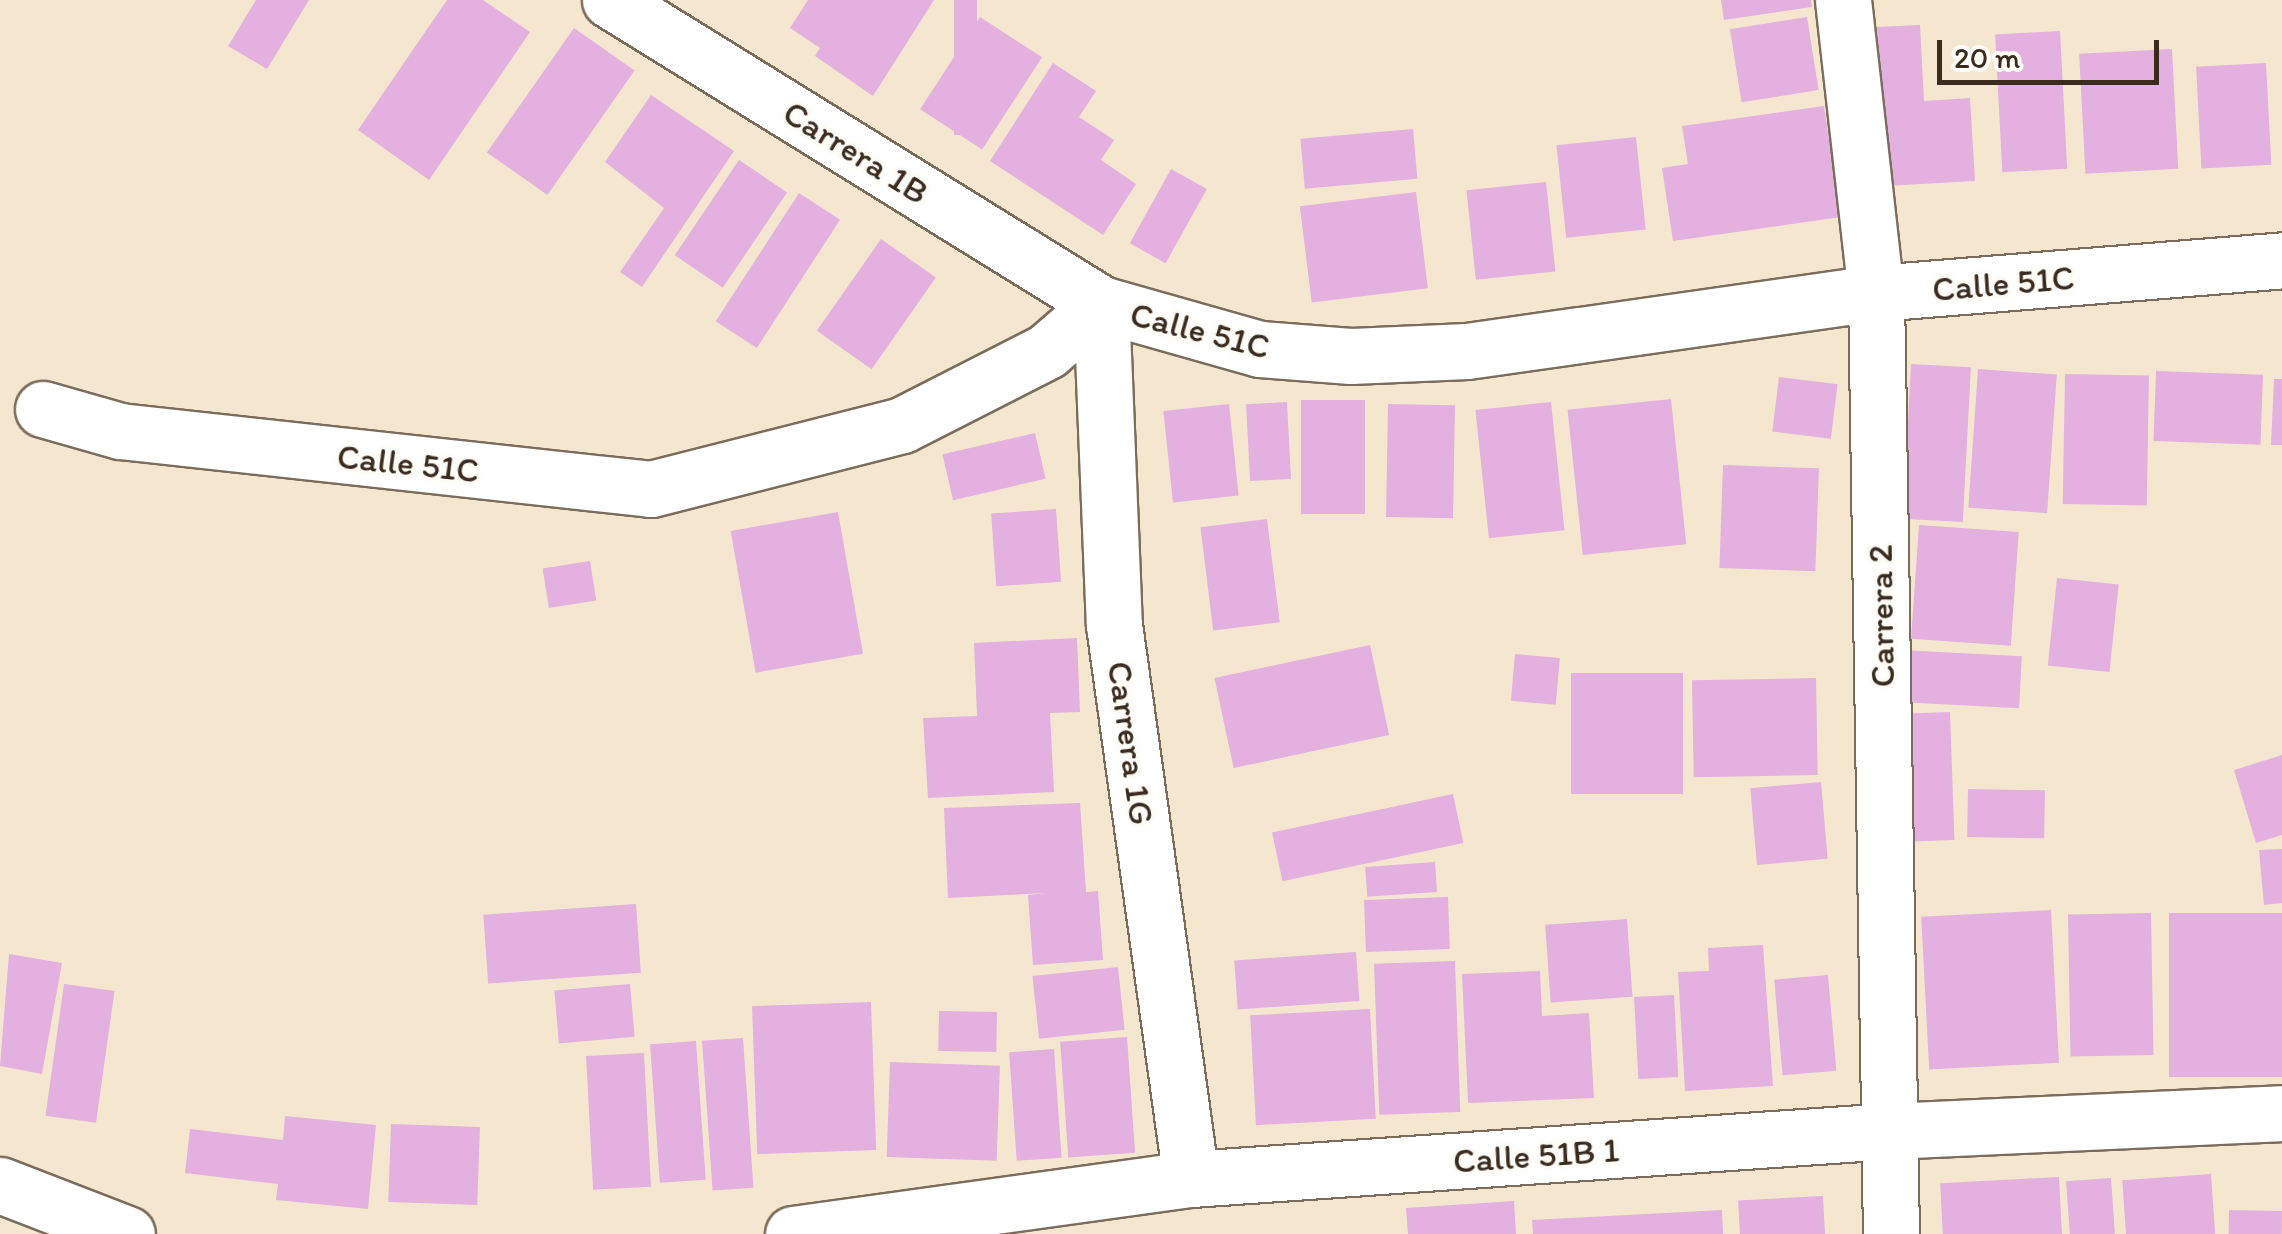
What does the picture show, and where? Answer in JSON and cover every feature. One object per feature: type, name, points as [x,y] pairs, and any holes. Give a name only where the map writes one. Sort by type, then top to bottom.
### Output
[{"type":"street","name":"Carrera 1B","points":[[610,0],[1101,304]]},
{"type":"street","name":"Carrera 2","points":[[1843,0],[1876,293],[1891,1234]]},
{"type":"street","name":"Calle 51C","points":[[43,409],[120,431],[650,489],[902,426],[1046,351],[1101,304],[1260,349],[1351,356],[1467,351],[1876,293],[2282,260]]},
{"type":"street","name":"Carrera 1G","points":[[1101,304],[1114,625],[1191,1178]]},
{"type":"street","name":"Calle 51B 1","points":[[793,1234],[1191,1178],[1889,1131],[2282,1112]]},
{"type":"street","points":[[0,1184],[127,1234]]},
{"type":"building","points":[[256,0],[309,0],[267,69],[228,46]]},
{"type":"building","points":[[447,0],[483,0],[530,32],[429,180],[358,130]]},
{"type":"building","points":[[808,0],[934,0],[873,96],[815,56],[820,48],[790,28]]},
{"type":"building","points":[[954,0],[977,0],[977,135],[954,135]]},
{"type":"building","points":[[1721,0],[1811,0],[1812,7],[1724,20]]},
{"type":"building","points":[[980,17],[1042,57],[982,150],[920,109]]},
{"type":"building","points":[[1807,17],[1819,90],[1742,102],[1730,29]]},
{"type":"building","points":[[1920,25],[1924,101],[1970,98],[1975,181],[1886,186],[1877,27]]},
{"type":"building","points":[[574,28],[635,70],[547,195],[487,153]]},
{"type":"building","points":[[2060,31],[2067,169],[2002,172],[1995,34]]},
{"type":"building","points":[[2172,49],[2178,169],[2085,174],[2079,54]]},
{"type":"building","points":[[1053,63],[1096,91],[1079,117],[1114,140],[1101,160],[1136,184],[1103,235],[990,161]]},
{"type":"building","points":[[2266,63],[2271,165],[2201,169],[2196,67]]},
{"type":"building","points":[[651,95],[734,151],[642,287],[620,272],[664,208],[605,162]]},
{"type":"building","points":[[1824,106],[1841,217],[1673,241],[1662,168],[1688,164],[1682,126]]},
{"type":"building","points":[[1413,129],[1417,179],[1305,189],[1300,139]]},
{"type":"building","points":[[1636,137],[1646,229],[1566,238],[1556,145]]},
{"type":"building","points":[[739,160],[787,192],[723,288],[675,255]]},
{"type":"building","points":[[1171,169],[1207,189],[1166,263],[1130,243]]},
{"type":"building","points":[[1546,182],[1555,272],[1476,280],[1466,190]]},
{"type":"building","points":[[1416,192],[1428,288],[1312,303],[1300,206]]},
{"type":"building","points":[[799,193],[840,220],[757,348],[716,321]]},
{"type":"building","points":[[881,239],[936,277],[872,369],[817,331]]},
{"type":"building","points":[[1911,364],[1971,367],[1963,522],[1903,519]]},
{"type":"building","points":[[1978,369],[2057,375],[2047,513],[1968,508]]},
{"type":"building","points":[[2156,371],[2263,375],[2260,445],[2154,441]]},
{"type":"building","points":[[2065,374],[2149,375],[2147,505],[2063,504]]},
{"type":"building","points":[[1779,377],[1838,384],[1831,439],[1772,432]]},
{"type":"building","points":[[2274,379],[2282,379],[2282,445],[2271,445]]},
{"type":"building","points":[[1671,399],[1686,544],[1583,555],[1568,410]]},
{"type":"building","points":[[1301,400],[1365,400],[1365,514],[1301,514]]},
{"type":"building","points":[[1287,402],[1291,479],[1250,481],[1246,404]]},
{"type":"building","points":[[1551,402],[1564,530],[1489,538],[1475,410]]},
{"type":"building","points":[[1229,404],[1239,495],[1173,502],[1163,411]]},
{"type":"building","points":[[1388,404],[1455,405],[1453,518],[1386,517]]},
{"type":"building","points":[[1035,433],[1046,479],[953,500],[942,454]]},
{"type":"building","points":[[1723,465],[1819,468],[1815,571],[1719,568]]},
{"type":"building","points":[[1056,509],[1061,582],[996,586],[991,514]]},
{"type":"building","points":[[838,512],[863,654],[756,673],[731,531]]},
{"type":"building","points":[[1267,519],[1280,622],[1213,630],[1200,527]]},
{"type":"building","points":[[1919,525],[2019,532],[2011,646],[1911,639]]},
{"type":"building","points":[[590,561],[596,601],[549,608],[543,569]]},
{"type":"building","points":[[2057,578],[2119,584],[2109,672],[2048,666]]},
{"type":"building","points":[[1077,638],[1080,712],[1050,713],[1054,792],[928,798],[923,718],[977,716],[974,643]]},
{"type":"building","points":[[1370,645],[1389,735],[1234,768],[1214,678]]},
{"type":"building","points":[[1901,650],[2022,656],[2019,708],[1898,702]]},
{"type":"building","points":[[1515,654],[1560,658],[1556,705],[1511,701]]},
{"type":"building","points":[[1571,673],[1683,673],[1683,794],[1571,794]]},
{"type":"building","points":[[1816,678],[1818,775],[1694,777],[1692,680]]},
{"type":"building","points":[[1950,712],[1954,840],[1899,842],[1894,714]]},
{"type":"building","points":[[2282,755],[2282,835],[2256,843],[2234,770]]},
{"type":"building","points":[[1821,782],[1828,859],[1757,865],[1750,788]]},
{"type":"building","points":[[1968,789],[2045,790],[2044,838],[1967,837]]},
{"type":"building","points":[[1453,794],[1463,843],[1282,881],[1272,832]]},
{"type":"building","points":[[1080,803],[1086,892],[1098,891],[1103,960],[1033,965],[1028,895],[1046,893],[948,898],[944,808]]},
{"type":"building","points":[[2282,849],[2282,903],[2264,905],[2259,850]]},
{"type":"building","points":[[1435,862],[1437,892],[1367,897],[1365,867]]},
{"type":"building","points":[[1448,897],[1450,949],[1366,952],[1364,900]]},
{"type":"building","points":[[636,904],[641,973],[488,984],[483,915]]},
{"type":"building","points":[[2051,910],[2059,1063],[1929,1070],[1921,917]]},
{"type":"building","points":[[2151,913],[2153,1055],[2070,1056],[2068,914]]},
{"type":"building","points":[[2169,913],[2282,913],[2282,1077],[2169,1077]]},
{"type":"building","points":[[1627,919],[1632,997],[1551,1003],[1545,925]]},
{"type":"building","points":[[1763,945],[1773,1086],[1685,1091],[1678,972],[1709,971],[1708,948]]},
{"type":"building","points":[[1356,952],[1359,1001],[1238,1009],[1234,961]]},
{"type":"building","points":[[9,954],[62,963],[42,1074],[0,1066]]},
{"type":"building","points":[[1455,961],[1460,1112],[1379,1115],[1374,964]]},
{"type":"building","points":[[1118,967],[1125,1030],[1039,1039],[1032,976]]},
{"type":"building","points":[[1540,971],[1542,1016],[1589,1013],[1594,1098],[1468,1103],[1462,974]]},
{"type":"building","points":[[1828,975],[1836,1071],[1783,1075],[1774,980]]},
{"type":"building","points":[[64,984],[115,991],[96,1123],[45,1116]]},
{"type":"building","points":[[630,984],[635,1037],[559,1043],[554,991]]},
{"type":"building","points":[[1674,995],[1678,1077],[1638,1079],[1634,997]]},
{"type":"building","points":[[871,1002],[876,1150],[757,1154],[752,1006]]},
{"type":"building","points":[[1370,1009],[1376,1119],[1256,1125],[1250,1015]]},
{"type":"building","points":[[939,1011],[997,1012],[996,1052],[938,1051]]},
{"type":"building","points":[[1127,1037],[1135,1153],[1068,1157],[1060,1042]]},
{"type":"building","points":[[743,1038],[753,1188],[713,1190],[702,1041]]},
{"type":"building","points":[[696,1041],[706,1180],[660,1183],[650,1044]]},
{"type":"building","points":[[1054,1049],[1062,1158],[1017,1161],[1009,1052]]},
{"type":"building","points":[[644,1053],[651,1187],[593,1190],[586,1056]]},
{"type":"building","points":[[890,1062],[1000,1066],[997,1161],[887,1157]]},
{"type":"building","points":[[285,1116],[376,1125],[368,1209],[276,1200],[278,1184],[185,1173],[190,1129],[283,1140]]},
{"type":"building","points":[[391,1124],[480,1127],[477,1205],[388,1202]]},
{"type":"building","points":[[2211,1174],[2215,1234],[2126,1234],[2122,1180]]},
{"type":"building","points":[[2059,1177],[2062,1234],[1943,1234],[1940,1183]]},
{"type":"building","points":[[2111,1178],[2115,1234],[2070,1234],[2066,1181]]},
{"type":"building","points":[[1823,1196],[1825,1234],[1740,1234],[1738,1200]]},
{"type":"building","points":[[1514,1201],[1516,1234],[1408,1234],[1406,1208]]},
{"type":"building","points":[[1722,1210],[1723,1234],[1533,1234],[1532,1220]]},
{"type":"building","points":[[2229,1210],[2282,1211],[2282,1234],[2229,1234]]}]
